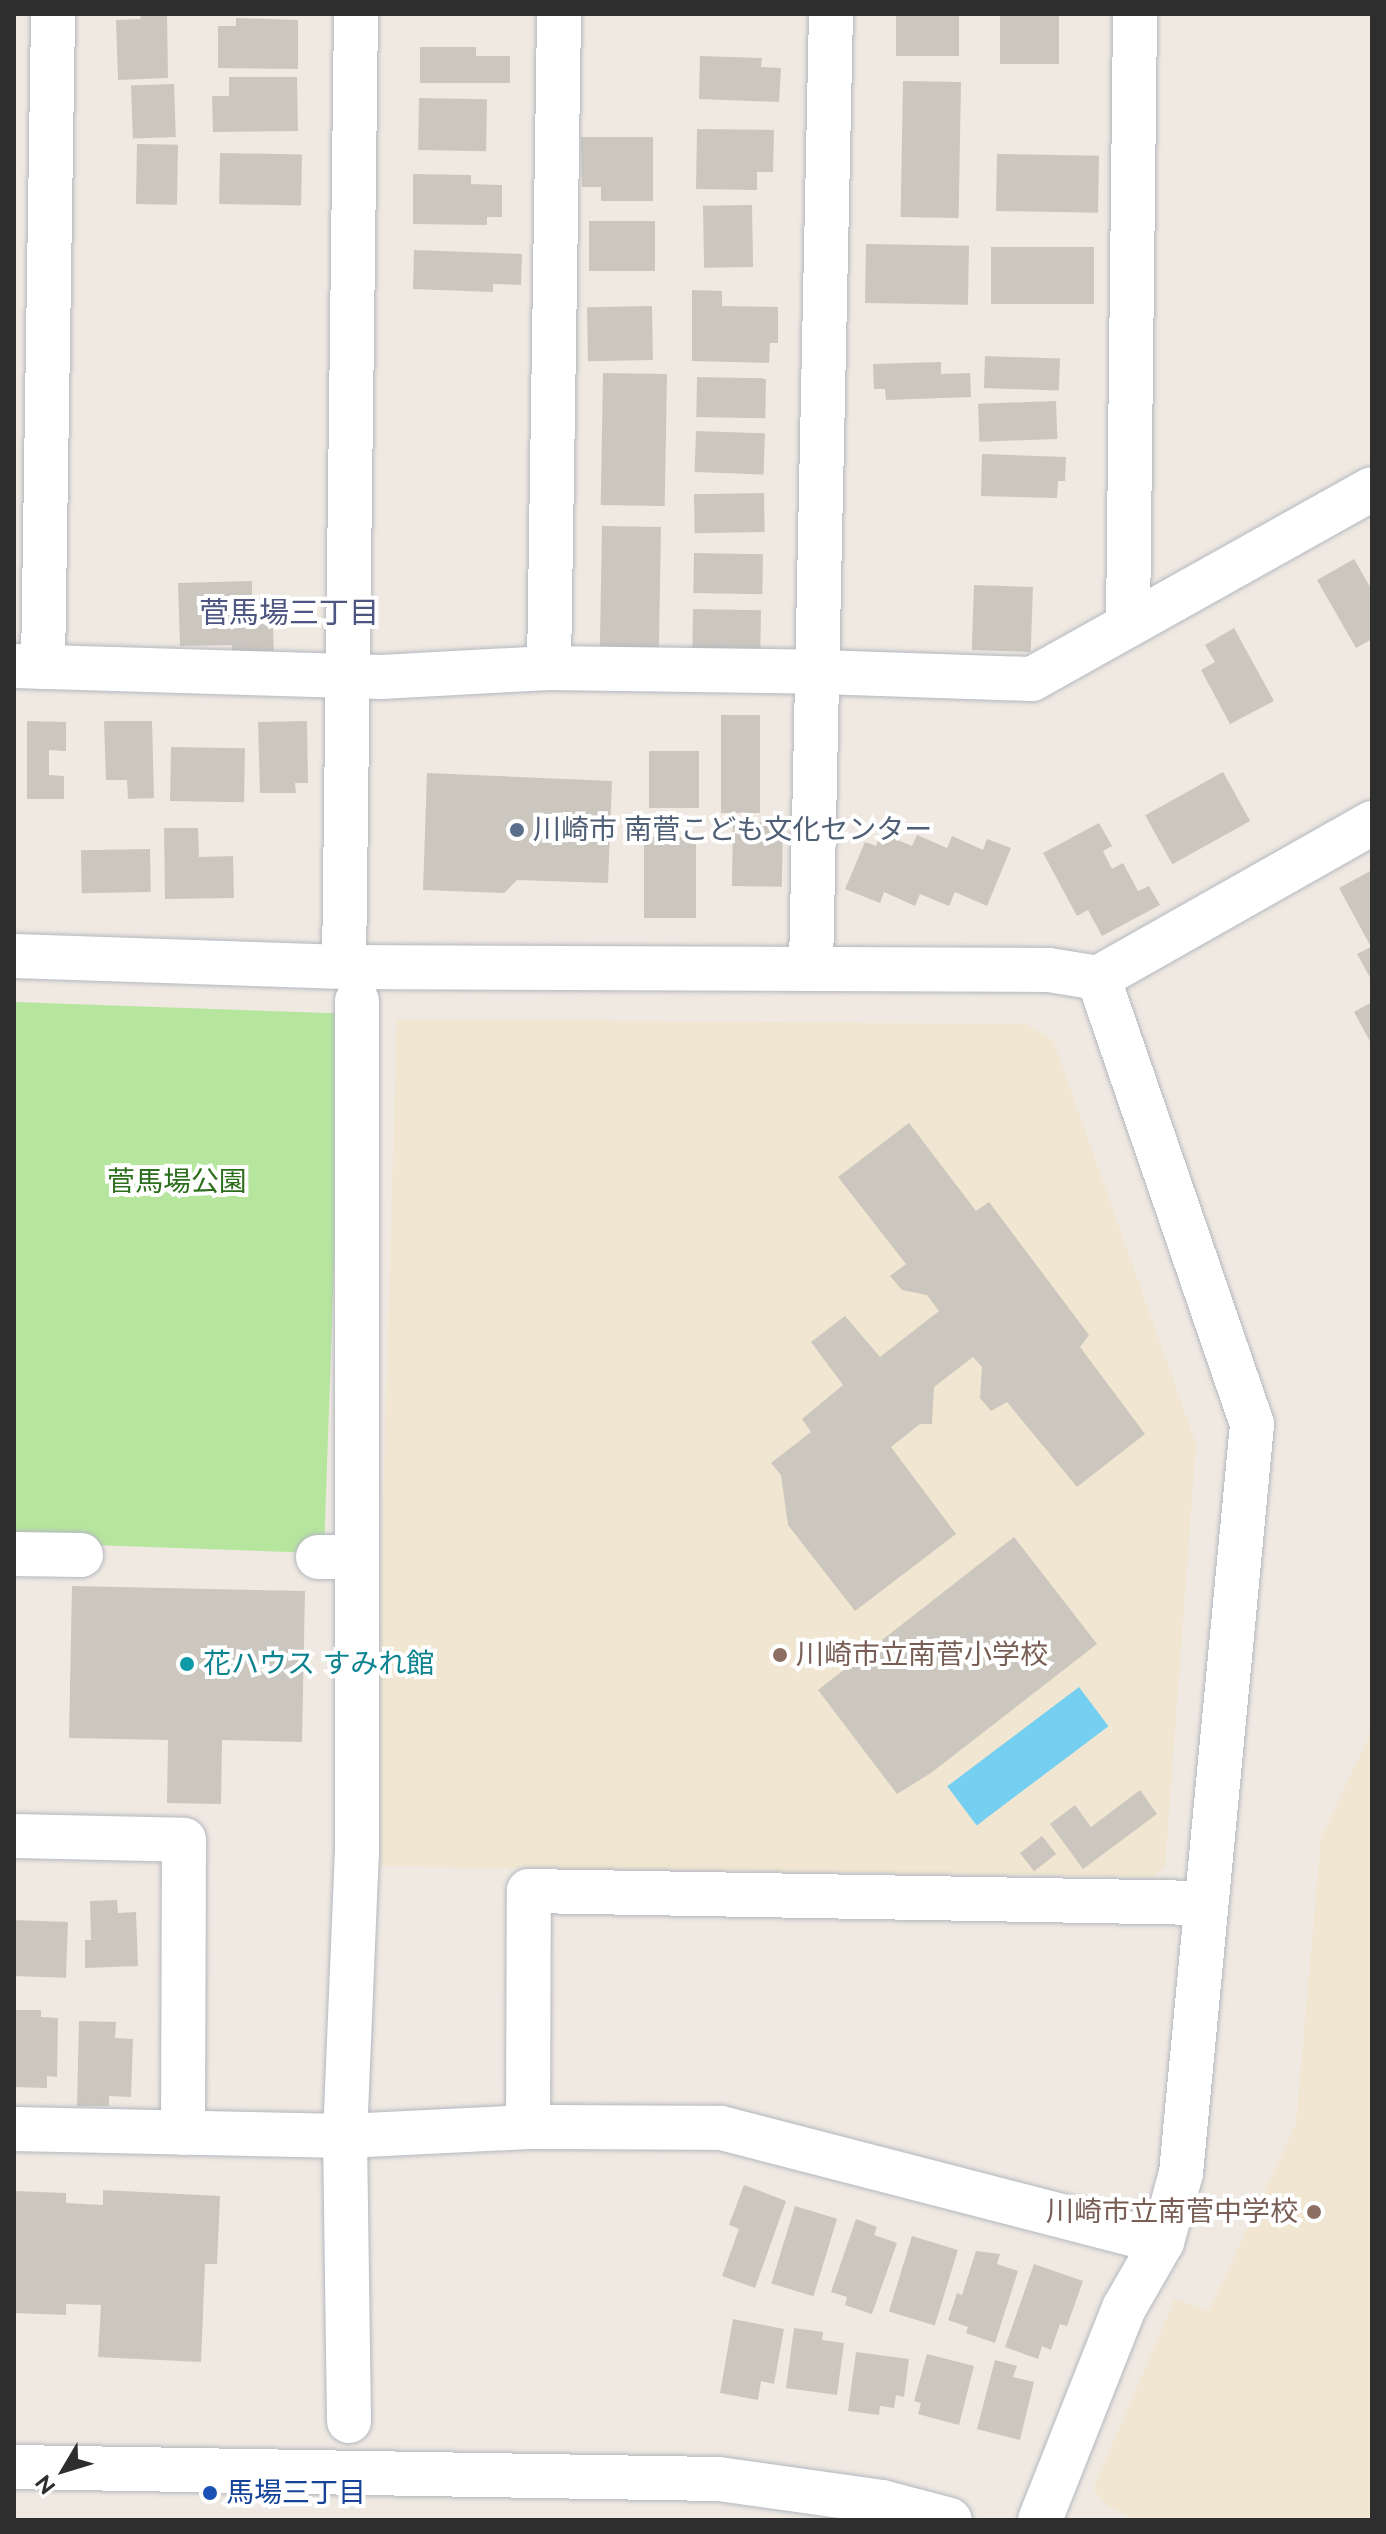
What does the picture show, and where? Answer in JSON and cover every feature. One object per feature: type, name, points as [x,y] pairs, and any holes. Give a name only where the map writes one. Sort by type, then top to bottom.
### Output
[{"type":"street","points":[[53,14],[29,666],[349,676],[549,668],[1032,679],[1372,489]]},
{"type":"street","points":[[349,2421],[345,2136],[357,1855],[336,1557],[351,984],[349,676],[356,14]]},
{"type":"street","points":[[549,668],[559,14]]},
{"type":"street","points":[[811,967],[820,672],[831,14]]},
{"type":"street","points":[[1128,623],[1135,14]]},
{"type":"street","points":[[14,956],[351,984],[811,967],[1049,970],[1098,978],[1372,823]]},
{"type":"street","points":[[1040,2520],[1124,2308],[1162,2242],[1181,2173],[1252,1424],[1098,978]]},
{"type":"street","points":[[14,1554],[81,1555]]},
{"type":"street","points":[[14,1836],[184,1840],[183,2133]]},
{"type":"street","points":[[528,2127],[529,1891],[1206,1903]]},
{"type":"street","points":[[14,2129],[345,2136],[528,2127],[721,2128],[1162,2242]]},
{"type":"street","points":[[14,2467],[719,2479],[882,2502],[950,2520]]},
{"type":"shaded area","name":"川崎市立南菅小学校","points":[[397,1019],[1026,1024],[1053,1040],[1196,1444],[1165,1867],[1153,1877],[373,1866]]},
{"type":"shaded area","name":"川崎市立南菅中学校","points":[[1372,1730],[1372,2520],[1135,2520],[1107,2505],[1093,2489],[1175,2299],[1209,2311],[1296,2124],[1321,1838]]},
{"type":"green space","name":"菅馬場公園","points":[[14,1002],[343,1013],[324,1553],[14,1542]]},
{"type":"water","points":[[1079,1687],[1108,1726],[977,1825],[947,1786]]},
{"type":"building","points":[[140,14],[167,14],[168,78],[118,80],[116,20],[141,19]]},
{"type":"building","points":[[896,14],[959,14],[959,56],[896,56]]},
{"type":"building","points":[[1000,14],[1059,14],[1059,64],[1000,64]]},
{"type":"building","points":[[236,18],[298,20],[298,69],[218,68],[218,26],[236,26]]},
{"type":"building","points":[[420,47],[476,47],[476,56],[510,56],[510,83],[420,83]]},
{"type":"building","points":[[700,56],[762,58],[761,67],[781,68],[779,102],[699,99]]},
{"type":"building","points":[[229,77],[297,77],[298,131],[213,132],[212,96],[229,96]]},
{"type":"building","points":[[903,81],[961,82],[959,218],[901,217]]},
{"type":"building","points":[[174,84],[176,137],[133,138],[131,86]]},
{"type":"building","points":[[419,98],[487,99],[486,151],[418,150]]},
{"type":"building","points":[[697,129],[774,130],[773,172],[757,172],[757,190],[696,189]]},
{"type":"building","points":[[581,137],[653,137],[653,201],[601,201],[601,187],[582,187]]},
{"type":"building","points":[[137,144],[178,145],[177,205],[136,204]]},
{"type":"building","points":[[220,153],[302,154],[301,205],[219,204]]},
{"type":"building","points":[[997,154],[1099,156],[1098,213],[996,211]]},
{"type":"building","points":[[413,174],[471,175],[471,184],[502,185],[502,217],[487,217],[487,225],[413,224]]},
{"type":"building","points":[[752,205],[753,267],[704,268],[703,206]]},
{"type":"building","points":[[589,221],[655,221],[655,271],[589,271]]},
{"type":"building","points":[[866,244],[969,246],[968,305],[865,303]]},
{"type":"building","points":[[991,247],[1094,247],[1094,304],[991,304]]},
{"type":"building","points":[[414,250],[522,254],[521,285],[493,284],[493,292],[413,289]]},
{"type":"building","points":[[692,290],[722,291],[722,306],[778,307],[778,343],[770,343],[769,363],[692,361]]},
{"type":"building","points":[[652,306],[653,360],[588,361],[587,307]]},
{"type":"building","points":[[985,356],[1060,359],[1059,391],[984,388]]},
{"type":"building","points":[[941,362],[941,374],[970,373],[971,397],[886,400],[885,389],[874,389],[873,364]]},
{"type":"building","points":[[603,373],[667,374],[665,506],[601,505]]},
{"type":"building","points":[[697,377],[766,378],[765,418],[696,417]]},
{"type":"building","points":[[1056,401],[1057,439],[979,442],[978,404]]},
{"type":"building","points":[[696,431],[765,433],[764,474],[695,472]]},
{"type":"building","points":[[982,454],[1066,457],[1065,481],[1058,481],[1057,498],[981,496]]},
{"type":"building","points":[[764,493],[765,532],[695,533],[694,494]]},
{"type":"building","points":[[602,526],[661,527],[659,658],[600,657]]},
{"type":"building","points":[[694,553],[763,554],[762,594],[693,593]]},
{"type":"building","points":[[1354,559],[1372,590],[1372,639],[1356,648],[1317,580]]},
{"type":"building","points":[[252,581],[252,610],[272,609],[274,651],[232,652],[232,645],[180,646],[178,583]]},
{"type":"building","points":[[974,585],[1033,587],[1031,652],[972,650]]},
{"type":"building","points":[[693,609],[761,610],[760,650],[692,649]]},
{"type":"building","points":[[1234,628],[1274,701],[1230,724],[1201,670],[1215,662],[1205,645]]},
{"type":"building","points":[[721,715],[760,715],[760,813],[721,813]]},
{"type":"building","points":[[27,721],[66,722],[66,751],[49,750],[49,775],[64,776],[64,799],[27,799]]},
{"type":"building","points":[[104,721],[152,721],[154,798],[128,799],[127,780],[106,780]]},
{"type":"building","points":[[307,721],[308,783],[295,783],[296,793],[260,793],[258,722]]},
{"type":"building","points":[[171,747],[245,748],[244,802],[170,801]]},
{"type":"building","points":[[649,751],[699,751],[699,808],[649,808]]},
{"type":"building","points":[[1223,772],[1250,821],[1172,864],[1145,815]]},
{"type":"building","name":"川崎市 南菅こども文化センター","points":[[427,773],[612,781],[608,883],[517,880],[504,893],[423,890]]},
{"type":"building","points":[[733,822],[783,823],[782,887],[732,886]]},
{"type":"building","points":[[1099,823],[1112,846],[1103,851],[1112,869],[1123,863],[1138,891],[1149,886],[1160,905],[1102,936],[1088,910],[1077,916],[1043,853]]},
{"type":"building","points":[[164,828],[198,828],[199,857],[233,856],[234,898],[165,899]]},
{"type":"building","points":[[881,833],[912,846],[917,835],[947,848],[952,836],[983,850],[987,839],[1011,848],[987,906],[955,892],[949,906],[920,894],[915,906],[884,892],[880,903],[845,889],[865,842],[876,846]]},
{"type":"building","points":[[644,837],[696,837],[696,918],[644,918]]},
{"type":"building","points":[[150,849],[151,892],[82,893],[81,850]]},
{"type":"building","points":[[1372,870],[1372,981],[1357,954],[1371,947],[1339,888]]},
{"type":"building","points":[[1372,1002],[1372,1045],[1354,1012]]},
{"type":"building","points":[[909,1123],[976,1211],[989,1202],[1089,1335],[1080,1347],[1145,1434],[1077,1487],[1007,1402],[991,1411],[980,1398],[982,1367],[973,1357],[934,1387],[932,1424],[920,1424],[891,1447],[956,1534],[855,1611],[788,1525],[781,1475],[771,1463],[811,1432],[802,1419],[843,1385],[811,1342],[845,1316],[880,1357],[939,1311],[927,1295],[902,1290],[890,1276],[906,1264],[838,1177]]},
{"type":"building","points":[[1014,1537],[1097,1644],[931,1773],[897,1794],[818,1690]]},
{"type":"building","name":"花ハウス すみれ館","points":[[72,1586],[305,1591],[302,1742],[222,1740],[221,1804],[167,1803],[168,1740],[69,1738]]},
{"type":"building","points":[[1140,1790],[1157,1814],[1083,1869],[1050,1824],[1075,1805],[1091,1827]]},
{"type":"building","points":[[1042,1836],[1056,1854],[1034,1871],[1020,1853]]},
{"type":"building","points":[[117,1900],[118,1913],[136,1912],[138,1966],[85,1968],[85,1940],[91,1940],[90,1901]]},
{"type":"building","points":[[14,1920],[68,1922],[66,1978],[14,1976]]},
{"type":"building","points":[[14,2010],[41,2010],[41,2017],[58,2018],[57,2077],[47,2076],[47,2088],[14,2087]]},
{"type":"building","points":[[79,2021],[116,2022],[115,2038],[133,2039],[131,2097],[109,2096],[109,2106],[77,2106]]},
{"type":"building","points":[[744,2185],[786,2201],[755,2288],[722,2276],[739,2229],[729,2225]]},
{"type":"building","points":[[103,2190],[220,2196],[217,2264],[205,2264],[201,2362],[98,2357],[101,2305],[66,2304],[66,2315],[14,2313],[14,2191],[66,2193],[66,2203],[103,2205]]},
{"type":"building","points":[[795,2206],[837,2219],[813,2296],[771,2283]]},
{"type":"building","points":[[856,2219],[877,2227],[874,2235],[897,2243],[872,2314],[845,2305],[847,2297],[831,2292]]},
{"type":"building","points":[[912,2236],[958,2250],[935,2326],[889,2312]]},
{"type":"building","points":[[976,2251],[1000,2254],[997,2264],[1018,2271],[995,2343],[966,2333],[968,2327],[948,2320],[957,2293],[962,2295]]},
{"type":"building","points":[[1034,2264],[1083,2281],[1067,2326],[1060,2324],[1051,2350],[1042,2346],[1038,2359],[1005,2347]]},
{"type":"building","points":[[733,2319],[784,2329],[774,2384],[761,2381],[758,2400],[720,2393]]},
{"type":"building","points":[[794,2328],[823,2332],[822,2340],[844,2343],[837,2395],[786,2388]]},
{"type":"building","points":[[856,2352],[909,2359],[904,2397],[896,2395],[894,2408],[880,2406],[879,2415],[848,2411]]},
{"type":"building","points":[[927,2354],[974,2366],[959,2425],[918,2414],[921,2403],[914,2401]]},
{"type":"building","points":[[995,2360],[1017,2366],[1013,2377],[1034,2382],[1020,2440],[977,2429]]},
{"type":"place","name":"川崎市 南菅こども文化センター","points":[[517,830]]},
{"type":"place","name":"川崎市立南菅小学校","points":[[780,1655]]},
{"type":"place","name":"花ハウス すみれ館","points":[[187,1664]]},
{"type":"place","name":"川崎市立南菅中学校","points":[[1314,2212]]},
{"type":"place","name":"馬場三丁目","points":[[210,2493]]},
{"type":"district","name":"菅馬場三丁目","points":[[289,613]]}]
